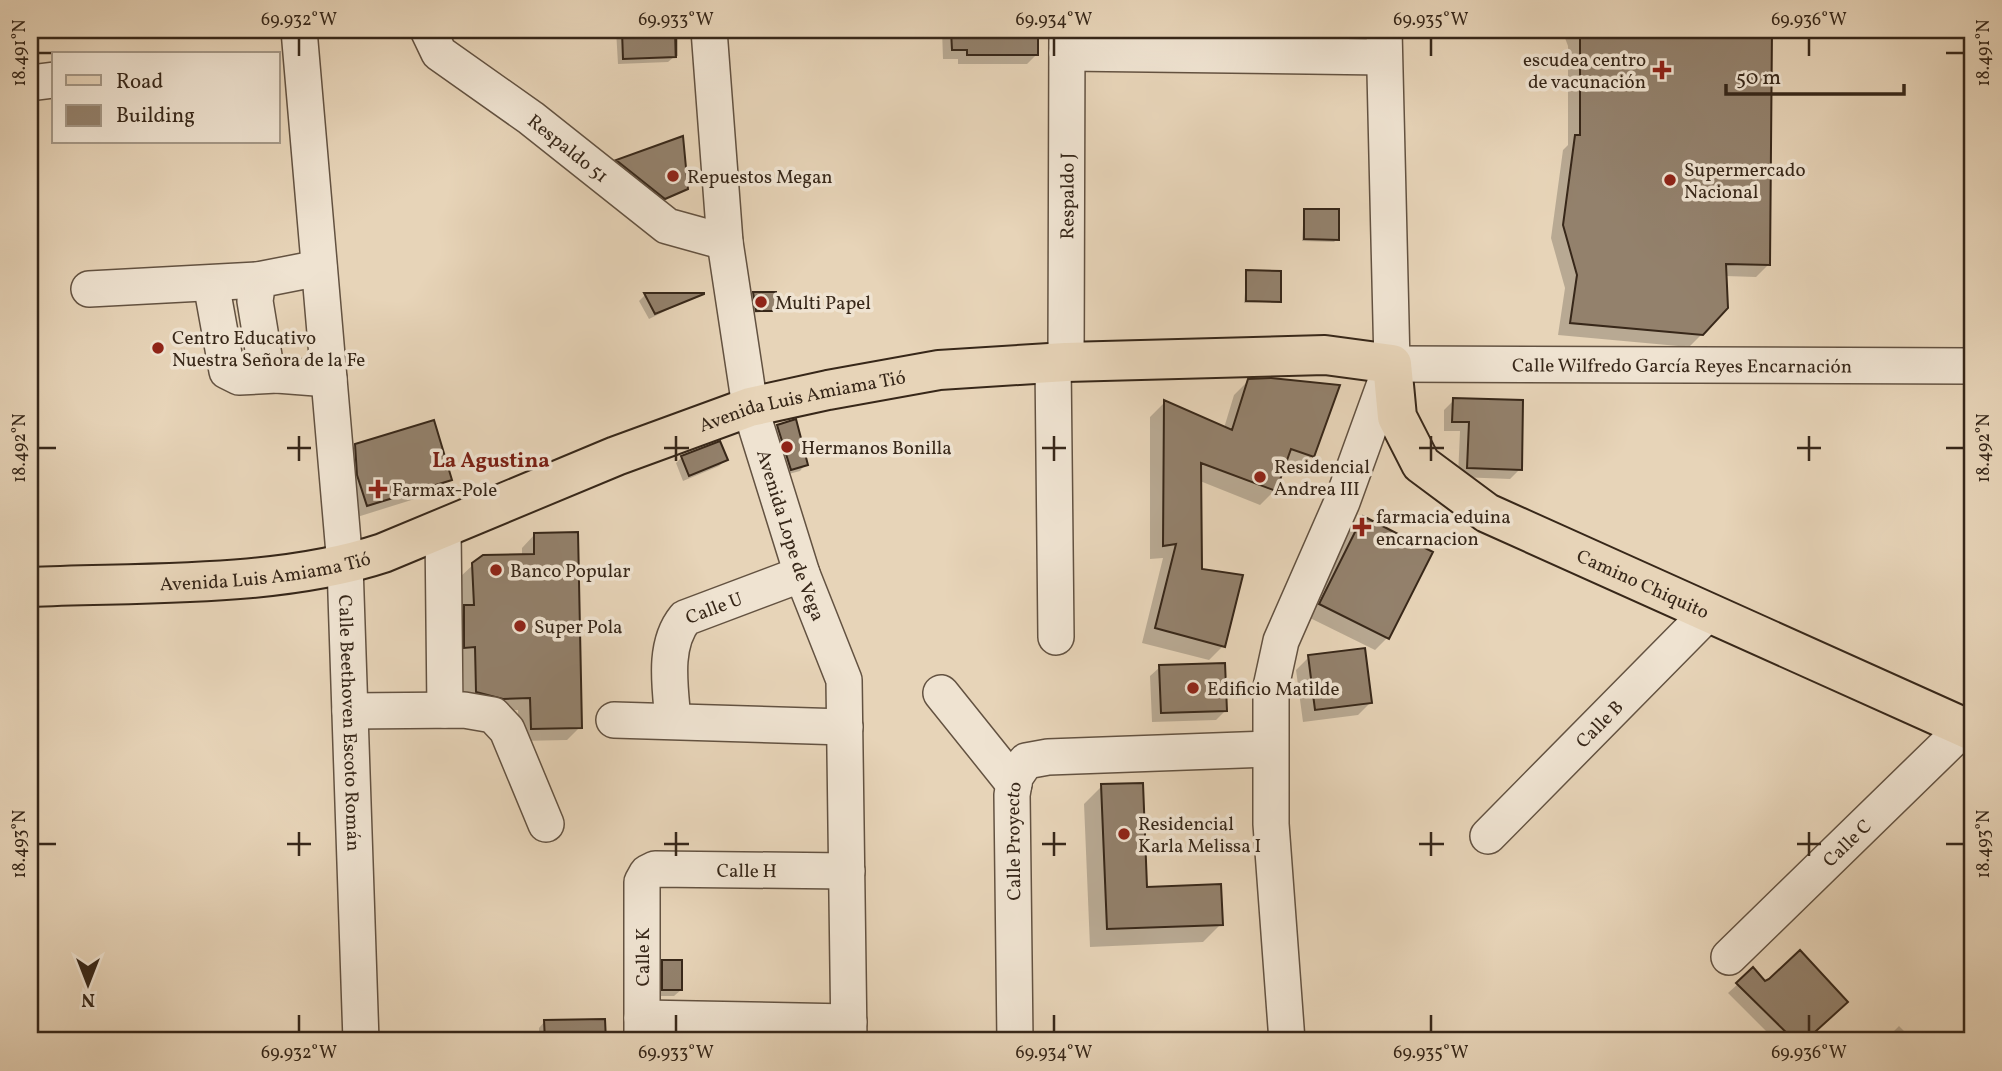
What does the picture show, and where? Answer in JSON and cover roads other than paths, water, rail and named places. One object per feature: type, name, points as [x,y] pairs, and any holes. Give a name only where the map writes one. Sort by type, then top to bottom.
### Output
[{"type":"main road","name":"Avenida Luis Amiama Tió","points":[[30,587],[268,576],[345,565],[443,529],[616,456],[750,407],[939,370],[1060,362],[1325,355],[1392,364]]},
{"type":"main road","name":"Camino Chiquito","points":[[1392,364],[1397,417],[1421,464],[1487,513],[1969,729]]},
{"type":"street","name":"Respaldo 51","points":[[428,30],[439,53],[531,118],[667,226],[725,242]]},
{"type":"street","name":"Avenida Lope de Vega","points":[[709,30],[725,242],[750,407],[802,574],[844,680],[849,1032]]},
{"type":"street","points":[[1067,42],[1384,44],[1392,364],[1342,502],[1282,641],[1271,687],[1271,824],[1287,1041]]},
{"type":"street","name":"Respaldo J","points":[[1056,637],[1067,42]]},
{"type":"street","name":"Calle Beethoven Escoto Román","points":[[293,49],[319,268],[345,565],[361,1041]]},
{"type":"street","points":[[30,83],[52,80]]},
{"type":"street","points":[[89,289],[258,280],[319,268]]},
{"type":"street","points":[[258,280],[255,301],[265,368],[277,376]]},
{"type":"street","points":[[211,282],[227,371],[239,377],[329,379]]},
{"type":"street","name":"Calle Wilfredo García Reyes Encarnación","points":[[1392,364],[1972,366]]},
{"type":"street","points":[[443,529],[445,710]]},
{"type":"street","name":"Calle U","points":[[673,720],[671,646],[674,631],[685,618],[802,574]]},
{"type":"street","name":"Calle B","points":[[1488,836],[1709,612]]},
{"type":"street","points":[[941,693],[1014,784]]},
{"type":"street","points":[[350,711],[445,710],[493,715],[507,730],[546,824]]},
{"type":"street","points":[[614,720],[845,727]]},
{"type":"street","name":"Calle C","points":[[1729,957],[1969,729]]},
{"type":"street","name":"Calle Proyecto","points":[[1015,1041],[1014,784],[1026,761],[1048,757],[1269,749]]},
{"type":"street","name":"Calle H","points":[[647,873],[655,869],[847,871]]},
{"type":"street","name":"Calle K","points":[[642,1030],[642,882],[647,873]]},
{"type":"street","points":[[642,1030],[849,1032]]},
{"type":"place","name":"escudea centro de vacunación","points":[[1662,70]]},
{"type":"place","name":"Repuestos Megan","points":[[673,176]]},
{"type":"place","name":"Supermercado Nacional","points":[[1670,180]]},
{"type":"place","name":"Multi Papel","points":[[761,302]]},
{"type":"place","name":"Centro Educativo Nuestra Señora de la Fe","points":[[158,348]]},
{"type":"place","name":"Hermanos Bonilla","points":[[787,447]]},
{"type":"place","name":"Residencial Andrea III","points":[[1260,477]]},
{"type":"place","name":"Farmax-Pole","points":[[378,489]]},
{"type":"place","name":"farmacia eduina encarnacion","points":[[1362,527]]},
{"type":"place","name":"Banco Popular","points":[[496,570]]},
{"type":"place","name":"Super Pola","points":[[520,626]]},
{"type":"place","name":"Edificio Matilde","points":[[1193,688]]},
{"type":"place","name":"Residencial Karla Melissa I","points":[[1124,834]]},
{"type":"district","name":"La Agustina","points":[[491,460]]}]
